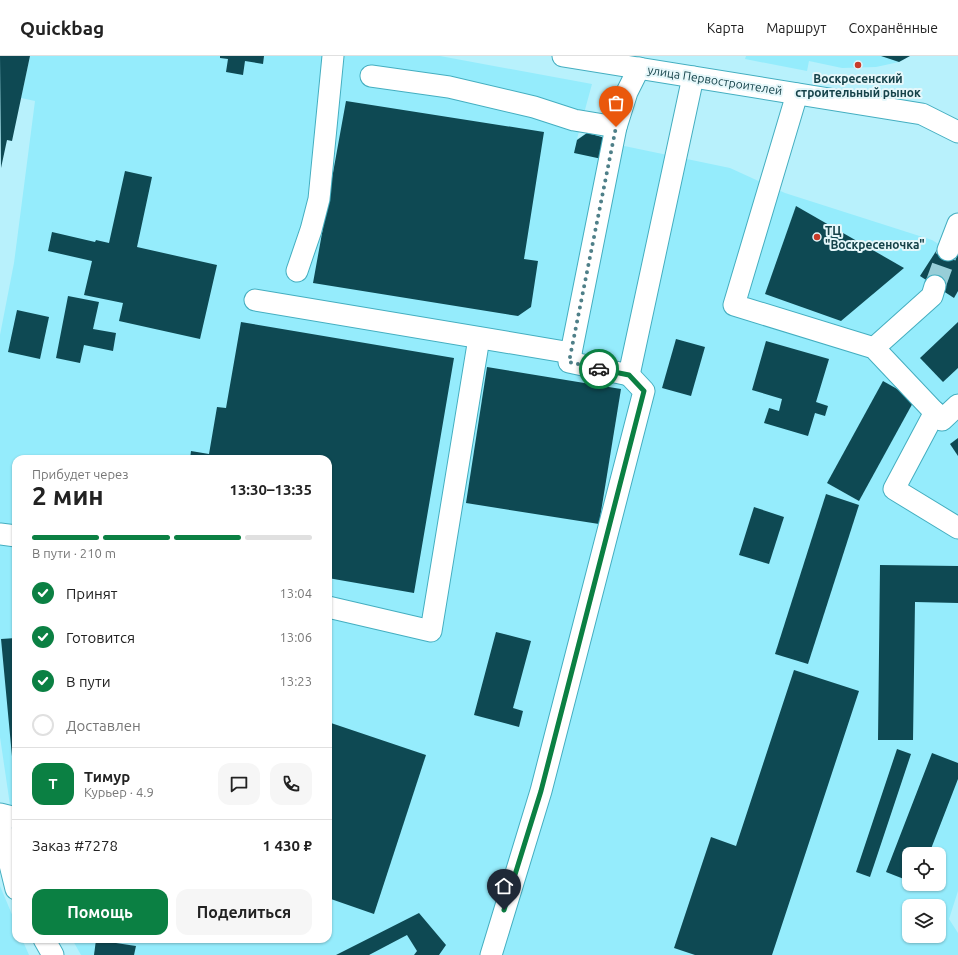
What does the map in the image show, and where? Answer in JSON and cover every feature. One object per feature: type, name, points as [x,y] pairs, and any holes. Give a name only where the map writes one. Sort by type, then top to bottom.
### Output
[{"type":"street","points":[[297,271],[311,230],[319,199],[333,56]]},
{"type":"street","name":"улица Первостроителей","points":[[563,56],[922,114],[958,132]]},
{"type":"street","points":[[490,955],[541,791],[644,391],[629,375],[569,362],[616,127],[627,92],[639,68]]},
{"type":"street","points":[[371,76],[449,87],[534,107],[574,120],[616,127]]},
{"type":"street","points":[[629,375],[693,77]]},
{"type":"street","points":[[797,94],[734,305],[874,348],[942,420],[958,405]]},
{"type":"street","points":[[922,114],[950,117],[958,116]]},
{"type":"street","points":[[948,250],[958,224]]},
{"type":"street","points":[[874,348],[932,296],[935,286]]},
{"type":"street","points":[[255,300],[571,353]]},
{"type":"street","points":[[332,608],[431,631],[479,338]]},
{"type":"street","points":[[934,412],[894,488],[958,528]]},
{"type":"street","points":[[0,534],[12,536]]},
{"type":"street","points":[[0,814],[12,817]]},
{"type":"street","points":[[0,824],[12,873]]},
{"type":"street","points":[[46,943],[53,955]]},
{"type":"shaded area","points":[[30,56],[440,56],[592,84],[577,139],[587,133],[602,137],[605,142],[730,168],[785,193],[932,240],[958,256],[958,891],[949,919],[958,933],[958,955],[81,955],[74,943],[332,943],[332,455],[12,455],[12,810],[0,737],[0,335],[14,263],[35,101],[21,98]]},
{"type":"shaded area","name":"Воскресенский строительный рынок","points":[[746,56],[910,56],[899,62],[876,67],[842,68],[809,61],[807,71],[745,59]]},
{"type":"shaded area","points":[[0,886],[12,914],[12,943],[24,943],[29,955],[0,955]]},
{"type":"building","points":[[0,56],[30,56],[12,141],[7,140],[1,168]]},
{"type":"building","points":[[220,56],[264,56],[263,64],[245,61],[243,75],[226,72],[228,59],[220,58]]},
{"type":"building","points":[[881,56],[910,56],[899,62]]},
{"type":"building","points":[[346,101],[544,132],[524,259],[538,261],[531,307],[518,316],[313,283]]},
{"type":"building","points":[[587,133],[602,137],[605,142],[602,159],[574,153],[577,140]]},
{"type":"building","points":[[125,171],[152,177],[137,247],[217,265],[200,339],[119,321],[123,303],[84,295],[92,261],[48,251],[52,232],[95,242],[96,240],[109,243]]},
{"type":"building","name":"ТЦ \"Воскресеночка\"","points":[[796,206],[904,268],[841,321],[765,294]]},
{"type":"building","points":[[940,245],[958,256],[958,291],[954,298],[920,276]]},
{"type":"building","points":[[68,296],[99,302],[93,329],[116,333],[113,351],[84,345],[80,363],[56,358]]},
{"type":"building","points":[[17,310],[49,317],[40,359],[8,352]]},
{"type":"building","points":[[241,322],[454,358],[414,593],[332,579],[332,455],[190,455],[191,451],[209,454],[217,407],[226,408]]},
{"type":"building","points":[[958,322],[958,368],[943,382],[920,358]]},
{"type":"building","points":[[676,339],[705,347],[691,396],[662,388]]},
{"type":"building","points":[[766,341],[829,359],[816,402],[828,406],[825,416],[815,413],[808,436],[764,423],[769,408],[779,411],[782,399],[752,390]]},
{"type":"building","points":[[487,367],[621,389],[599,524],[466,503]]},
{"type":"building","points":[[883,381],[915,399],[859,501],[827,483]]},
{"type":"building","points":[[958,438],[958,456],[950,444]]},
{"type":"building","points":[[826,494],[859,505],[808,664],[775,654]]},
{"type":"building","points":[[754,507],[784,517],[769,564],[739,555]]},
{"type":"building","points":[[880,565],[958,566],[958,603],[915,602],[913,740],[878,740]]},
{"type":"building","points":[[496,632],[531,641],[513,708],[523,711],[519,727],[474,715]]},
{"type":"building","points":[[12,638],[12,756],[1,639]]},
{"type":"building","points":[[794,670],[859,691],[772,955],[695,955],[674,948],[711,837],[736,846]]},
{"type":"building","points":[[332,723],[426,755],[374,914],[332,899]]},
{"type":"building","points":[[897,749],[911,754],[870,877],[856,872]]},
{"type":"building","points":[[932,753],[958,763],[958,779],[932,847],[902,847],[902,878],[886,872]]},
{"type":"building","points":[[419,913],[446,945],[439,955],[414,955],[417,951],[407,935],[369,955],[336,955]]},
{"type":"building","points":[[96,943],[116,943],[136,946],[134,955],[94,955]]},
{"type":"tunnel","points":[[935,286],[948,250]]},
{"type":"way so far","points":[[599,369],[569,362],[616,127]]},
{"type":"place","name":"Воскресенский строительный рынок","points":[[858,65]]},
{"type":"place","name":"ТЦ \"Воскресеночка\"","points":[[817,237]]},
{"type":"route","points":[[504,910],[541,791],[644,391],[629,375],[599,369]]}]
